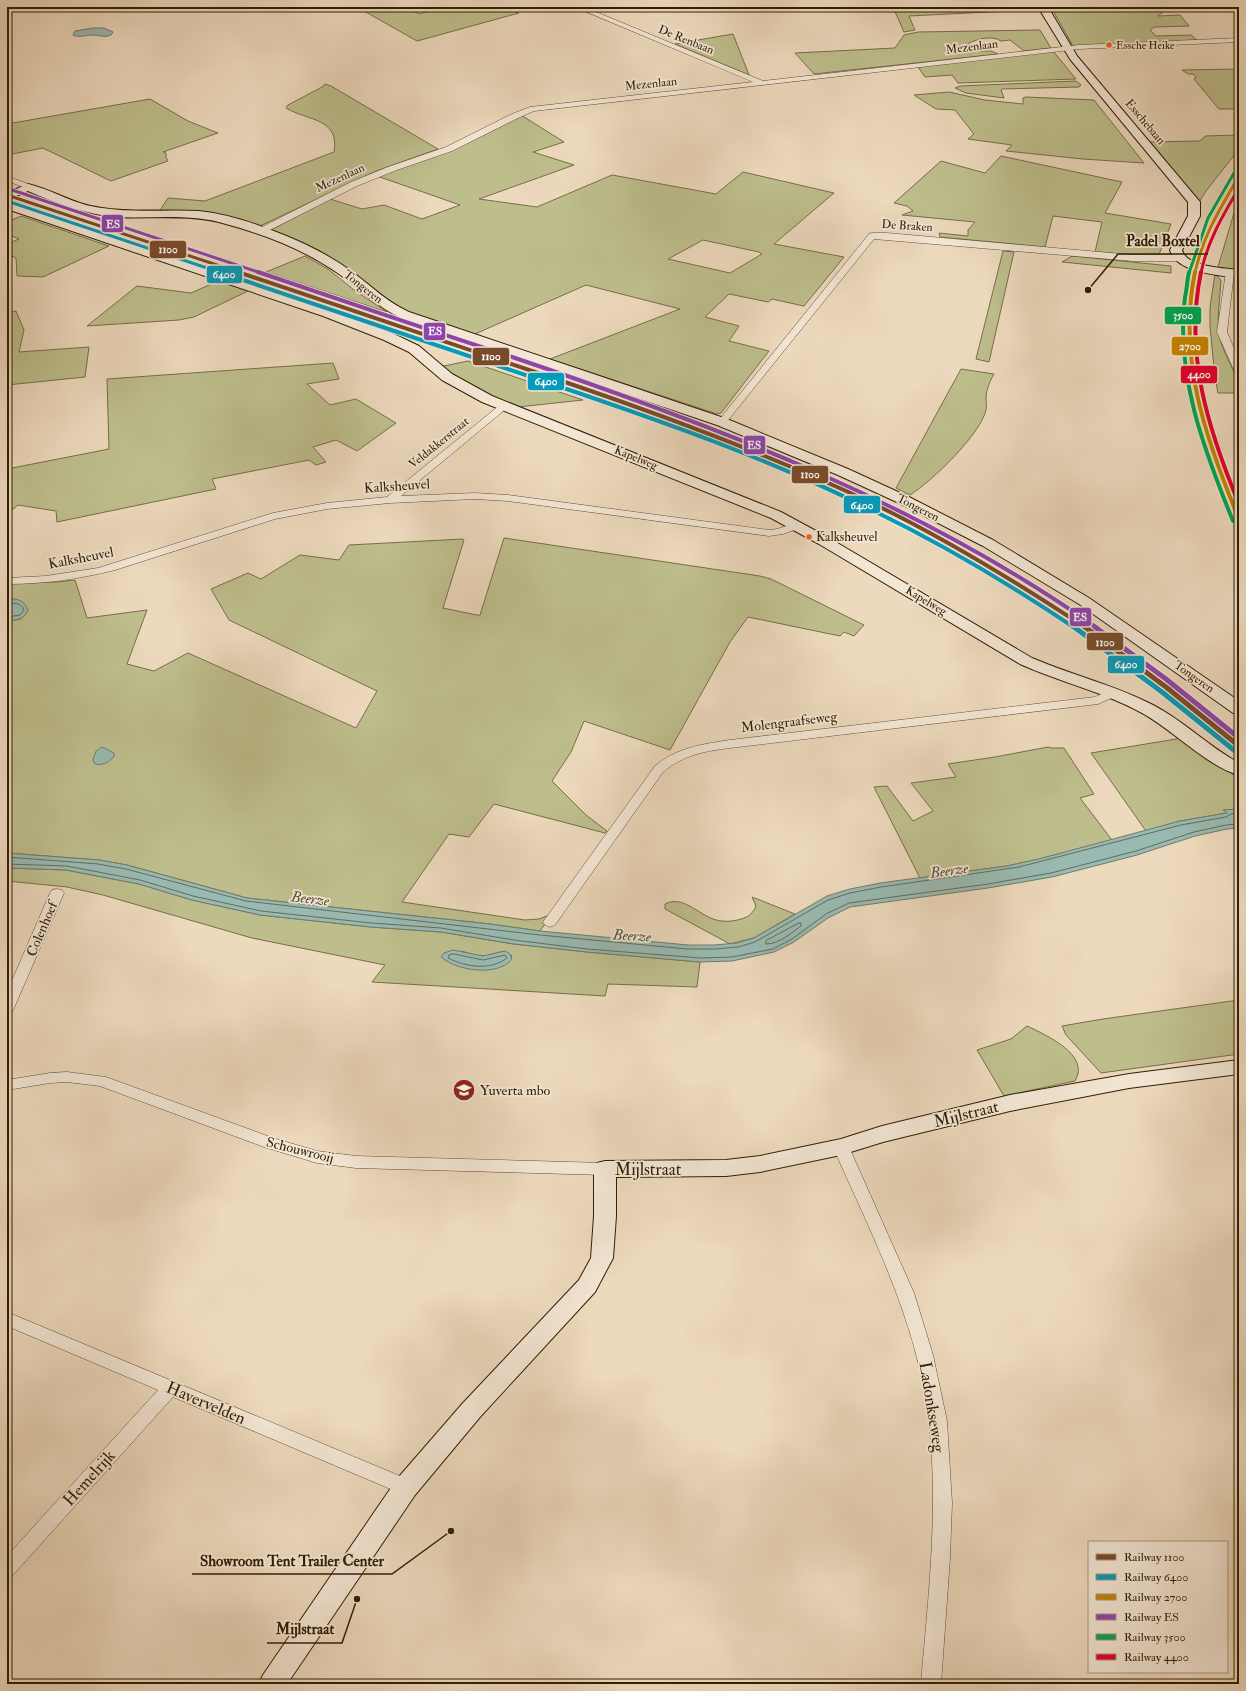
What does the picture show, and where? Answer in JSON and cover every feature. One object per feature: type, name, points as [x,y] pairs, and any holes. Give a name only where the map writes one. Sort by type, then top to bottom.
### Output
[{"type":"street","name":"De Renbaan","points":[[578,7],[763,84]]},
{"type":"street","name":"Esschebaan","points":[[1043,7],[1067,49],[1194,202],[1194,216],[1176,250],[1178,258]]},
{"type":"street","points":[[1067,49],[1239,40]]},
{"type":"street","name":"Mezenlaan","points":[[261,230],[354,184],[449,149],[514,116],[533,109],[1067,49]]},
{"type":"street","name":"Tongeren","points":[[7,178],[78,206],[101,212],[125,214],[201,215],[230,221],[261,230],[318,256],[343,271],[390,308],[401,314],[722,422],[843,472],[904,500],[988,543],[1084,601],[1239,709]]},
{"type":"street","points":[[7,197],[28,187]]},
{"type":"street","name":"Kapelweg","points":[[7,204],[327,313],[389,337],[414,350],[438,371],[459,384],[504,406],[743,501],[796,526],[1026,661],[1046,670],[1112,693],[1164,718],[1179,728],[1212,755],[1239,770]]},
{"type":"street","name":"De Braken","points":[[722,422],[872,236],[887,236],[1133,258],[1178,258]]},
{"type":"street","points":[[1178,258],[1186,264],[1234,273],[1222,332],[1236,356],[1239,370]]},
{"type":"street","name":"Veldakkerstraat","points":[[390,500],[504,406]]},
{"type":"street","name":"Kalksheuvel","points":[[7,581],[49,579],[87,574],[111,568],[273,516],[327,506],[390,500],[490,496],[769,533],[779,532],[796,526]]},
{"type":"street","name":"Molengraafseweg","points":[[550,922],[659,769],[675,757],[689,751],[730,744],[1098,700],[1112,693]]},
{"type":"street","name":"Colenhoef","points":[[7,1008],[57,893]]},
{"type":"street","name":"Mijlstraat","points":[[272,1684],[406,1487],[453,1429],[587,1286],[602,1258],[605,1216],[605,1169],[726,1168],[760,1164],[841,1147],[882,1134],[1010,1103],[1129,1081],[1239,1066]]},
{"type":"street","name":"Schouwrooij","points":[[7,1085],[50,1078],[67,1077],[101,1081],[269,1143],[317,1157],[334,1160],[356,1162],[605,1169]]},
{"type":"street","name":"Ladonkseweg","points":[[841,1147],[906,1293],[925,1355],[938,1421],[943,1503],[941,1558],[931,1684]]},
{"type":"street","name":"Havervelden","points":[[7,1319],[406,1487]]},
{"type":"street","name":"Hemelrijk","points":[[7,1569],[170,1388]]},
{"type":"green space","points":[[357,7],[405,7],[419,14],[443,7],[501,7],[519,13],[417,41]]},
{"type":"green space","points":[[893,7],[1027,7],[1029,10],[909,16],[915,30],[904,32]]},
{"type":"green space","points":[[1051,7],[1169,7],[1158,16],[1180,15],[1189,26],[1154,27],[1150,30],[1156,36],[1191,35],[1197,40],[1073,46]]},
{"type":"green space","points":[[1040,30],[1051,48],[1024,51],[1010,40],[1001,41],[993,38],[985,38],[969,43],[967,46],[980,51],[991,51],[998,54],[814,74],[795,53],[895,48],[904,35],[918,32]]},
{"type":"green space","points":[[733,34],[749,75],[675,44]]},
{"type":"green space","points":[[1053,51],[1076,79],[958,83],[952,75],[925,77],[918,67]]},
{"type":"green space","points":[[1239,69],[1239,109],[1219,109],[1194,79],[1196,77],[1193,74],[1188,74],[1182,70]]},
{"type":"green space","points":[[1076,81],[1081,85],[1079,87],[1002,89],[1004,98],[966,93],[955,88],[960,86]]},
{"type":"green space","points":[[325,84],[331,86],[438,149],[376,171],[258,227],[213,213],[159,212],[168,198],[205,201],[334,152],[335,141],[332,133],[327,127],[320,122],[286,108],[288,105],[324,86]]},
{"type":"green space","points":[[949,92],[985,100],[1023,104],[1023,98],[1026,97],[1094,100],[1144,163],[1083,159],[1006,151],[1012,145],[968,139],[974,134],[955,110],[936,109],[914,95]]},
{"type":"green space","points":[[150,99],[188,121],[218,133],[163,152],[166,153],[168,161],[111,181],[43,148],[7,155],[7,124]]},
{"type":"green space","points":[[521,115],[564,142],[533,152],[574,165],[479,199],[537,207],[612,175],[716,194],[743,172],[834,193],[774,244],[844,257],[804,306],[772,299],[768,302],[729,294],[705,317],[739,326],[729,341],[769,351],[721,413],[717,414],[550,359],[680,309],[586,285],[475,334],[395,308],[378,296],[269,231],[330,199],[362,209],[384,205],[422,219],[460,205],[377,176],[465,144]],"holes":[[[703,240],[759,252],[762,254],[730,273],[668,259]]]},
{"type":"green space","points":[[1239,135],[1239,149],[1206,191],[1198,204],[1149,142],[1200,141],[1205,136]]},
{"type":"green space","points":[[1001,156],[1122,182],[1105,213],[1171,224],[1158,257],[1095,252],[1102,222],[1053,216],[1045,247],[940,237],[939,233],[968,236],[968,230],[975,222],[902,215],[913,211],[907,206],[894,203],[941,161],[985,173]]},
{"type":"green space","points":[[1239,202],[1239,270],[1218,267],[1234,213]]},
{"type":"green space","points":[[21,216],[109,246],[43,277],[17,276],[16,258],[7,254],[7,244],[19,239],[7,234],[7,222]]},
{"type":"green space","points":[[1003,251],[1014,252],[989,362],[976,359]]},
{"type":"green space","points":[[305,256],[328,269],[354,290],[387,312],[266,272]]},
{"type":"green space","points":[[1072,256],[1171,266],[1171,273],[1062,262]]},
{"type":"green space","points":[[1215,274],[1221,280],[1218,317],[1220,338],[1237,379],[1239,393],[1218,393],[1215,378],[1210,326],[1210,308]]},
{"type":"green space","points":[[218,281],[248,291],[194,317],[179,320],[87,326],[137,286],[191,293]]},
{"type":"green space","points":[[16,311],[24,330],[19,352],[89,347],[85,377],[7,385],[7,313]]},
{"type":"green space","points":[[468,361],[583,400],[518,407],[486,394],[439,367]]},
{"type":"green space","points":[[333,363],[339,379],[307,384],[330,405],[356,399],[396,423],[357,451],[336,440],[313,447],[326,462],[316,465],[309,460],[212,479],[216,489],[57,522],[56,511],[18,505],[7,514],[7,469],[109,449],[107,379]]},
{"type":"green space","points":[[961,369],[994,374],[987,389],[986,408],[982,420],[975,432],[954,457],[942,469],[910,495],[896,488]]},
{"type":"green space","points":[[504,538],[760,576],[771,579],[864,625],[854,636],[844,632],[840,636],[748,617],[730,642],[670,750],[584,721],[571,752],[552,781],[586,815],[607,831],[605,833],[494,804],[469,837],[449,834],[402,902],[525,920],[539,919],[552,914],[540,931],[490,924],[247,898],[127,865],[99,860],[7,853],[7,621],[21,619],[12,599],[7,601],[7,583],[57,582],[75,580],[87,618],[147,610],[127,664],[154,671],[188,653],[356,728],[377,691],[229,620],[211,589],[248,573],[261,579],[300,555],[339,560],[349,545],[463,539],[464,540],[443,608],[480,615]]},
{"type":"green space","points":[[1182,738],[1207,758],[1232,773],[1239,784],[1239,809],[1224,810],[1228,813],[1180,821],[1146,831],[1091,753]]},
{"type":"green space","points":[[1048,747],[1064,748],[1094,794],[1080,798],[1112,840],[1007,866],[920,878],[874,787],[887,786],[913,821],[933,811],[911,783],[956,777],[948,764]]},
{"type":"green space","points":[[7,868],[66,870],[139,884],[192,900],[260,915],[371,927],[441,932],[514,944],[700,962],[697,987],[608,984],[605,996],[372,982],[385,965],[252,938],[103,895],[67,887],[7,881]],"holes":[[[462,951],[484,956],[505,952],[512,956],[505,965],[483,970]]]},
{"type":"green space","points":[[752,897],[795,914],[754,938],[730,944],[665,909],[665,904],[671,902],[683,903],[713,919],[734,921],[746,917],[752,913],[756,906]]},
{"type":"green space","points":[[1239,1000],[1239,1054],[1101,1073],[1066,1035],[1062,1026],[1103,1019]]},
{"type":"green space","points":[[1027,1026],[1064,1047],[1077,1063],[1078,1072],[1075,1081],[1004,1096],[977,1050],[1011,1039]]},
{"type":"water","points":[[104,28],[113,32],[111,35],[106,36],[73,35],[75,31]]},
{"type":"water","points":[[12,599],[22,602],[28,610],[22,618],[7,621],[7,601]]},
{"type":"water","points":[[102,747],[114,753],[114,757],[105,763],[95,764],[93,760],[96,751]]},
{"type":"water","points":[[1239,809],[1239,828],[1195,836],[1137,855],[1052,877],[988,888],[850,907],[828,918],[794,942],[774,952],[732,961],[700,962],[587,952],[514,944],[441,932],[371,927],[260,915],[192,900],[139,884],[66,870],[7,868],[7,853],[99,860],[127,865],[247,898],[490,924],[540,931],[688,945],[714,945],[737,943],[754,938],[827,896],[850,889],[880,883],[1007,866],[1039,859],[1180,821],[1227,813],[1223,810]]},
{"type":"water","points":[[453,950],[483,956],[505,951],[510,954],[512,959],[506,965],[488,970],[467,969],[448,962],[441,957],[444,953]]},
{"type":"rail line","name":"3500","points":[[1233,521],[1206,453],[1196,418],[1188,383],[1183,348],[1183,312],[1188,276],[1199,240],[1212,209],[1234,173]]},
{"type":"rail line","name":"2700","points":[[1239,176],[1217,212],[1199,256],[1191,294],[1189,332],[1192,370],[1199,408],[1210,445],[1239,519]]},
{"type":"rail line","name":"4400","points":[[1239,188],[1219,224],[1206,252],[1197,293],[1194,324],[1200,385],[1207,416],[1227,475],[1239,504]]},
{"type":"rail line","name":"ES","points":[[9,189],[591,384],[706,426],[820,473],[876,498],[931,526],[1012,573],[1090,624],[1128,651],[1166,679],[1239,738]]},
{"type":"rail line","name":"1100","points":[[7,195],[595,392],[709,433],[766,455],[821,479],[930,533],[1012,580],[1090,631],[1128,658],[1239,746]]},
{"type":"rail line","name":"6400","points":[[7,201],[593,398],[707,439],[818,485],[873,510],[927,538],[1009,585],[1087,636],[1125,663],[1235,751]]},
{"type":"place","name":"Essche Heike","points":[[1109,45]]},
{"type":"place","name":"Padel Boxtel","points":[[1088,290]]},
{"type":"place","name":"Kalksheuvel","points":[[809,537]]},
{"type":"place","name":"Yuverta mbo","points":[[464,1090]]},
{"type":"place","name":"Showroom Tent Trailer Center","points":[[451,1531]]},
{"type":"place","name":"Mijlstraat","points":[[357,1599]]},
{"type":"water label","name":"Beerze","points":[[949,871]]},
{"type":"water label","name":"Beerze","points":[[310,899]]},
{"type":"water label","name":"Beerze","points":[[632,936]]}]
